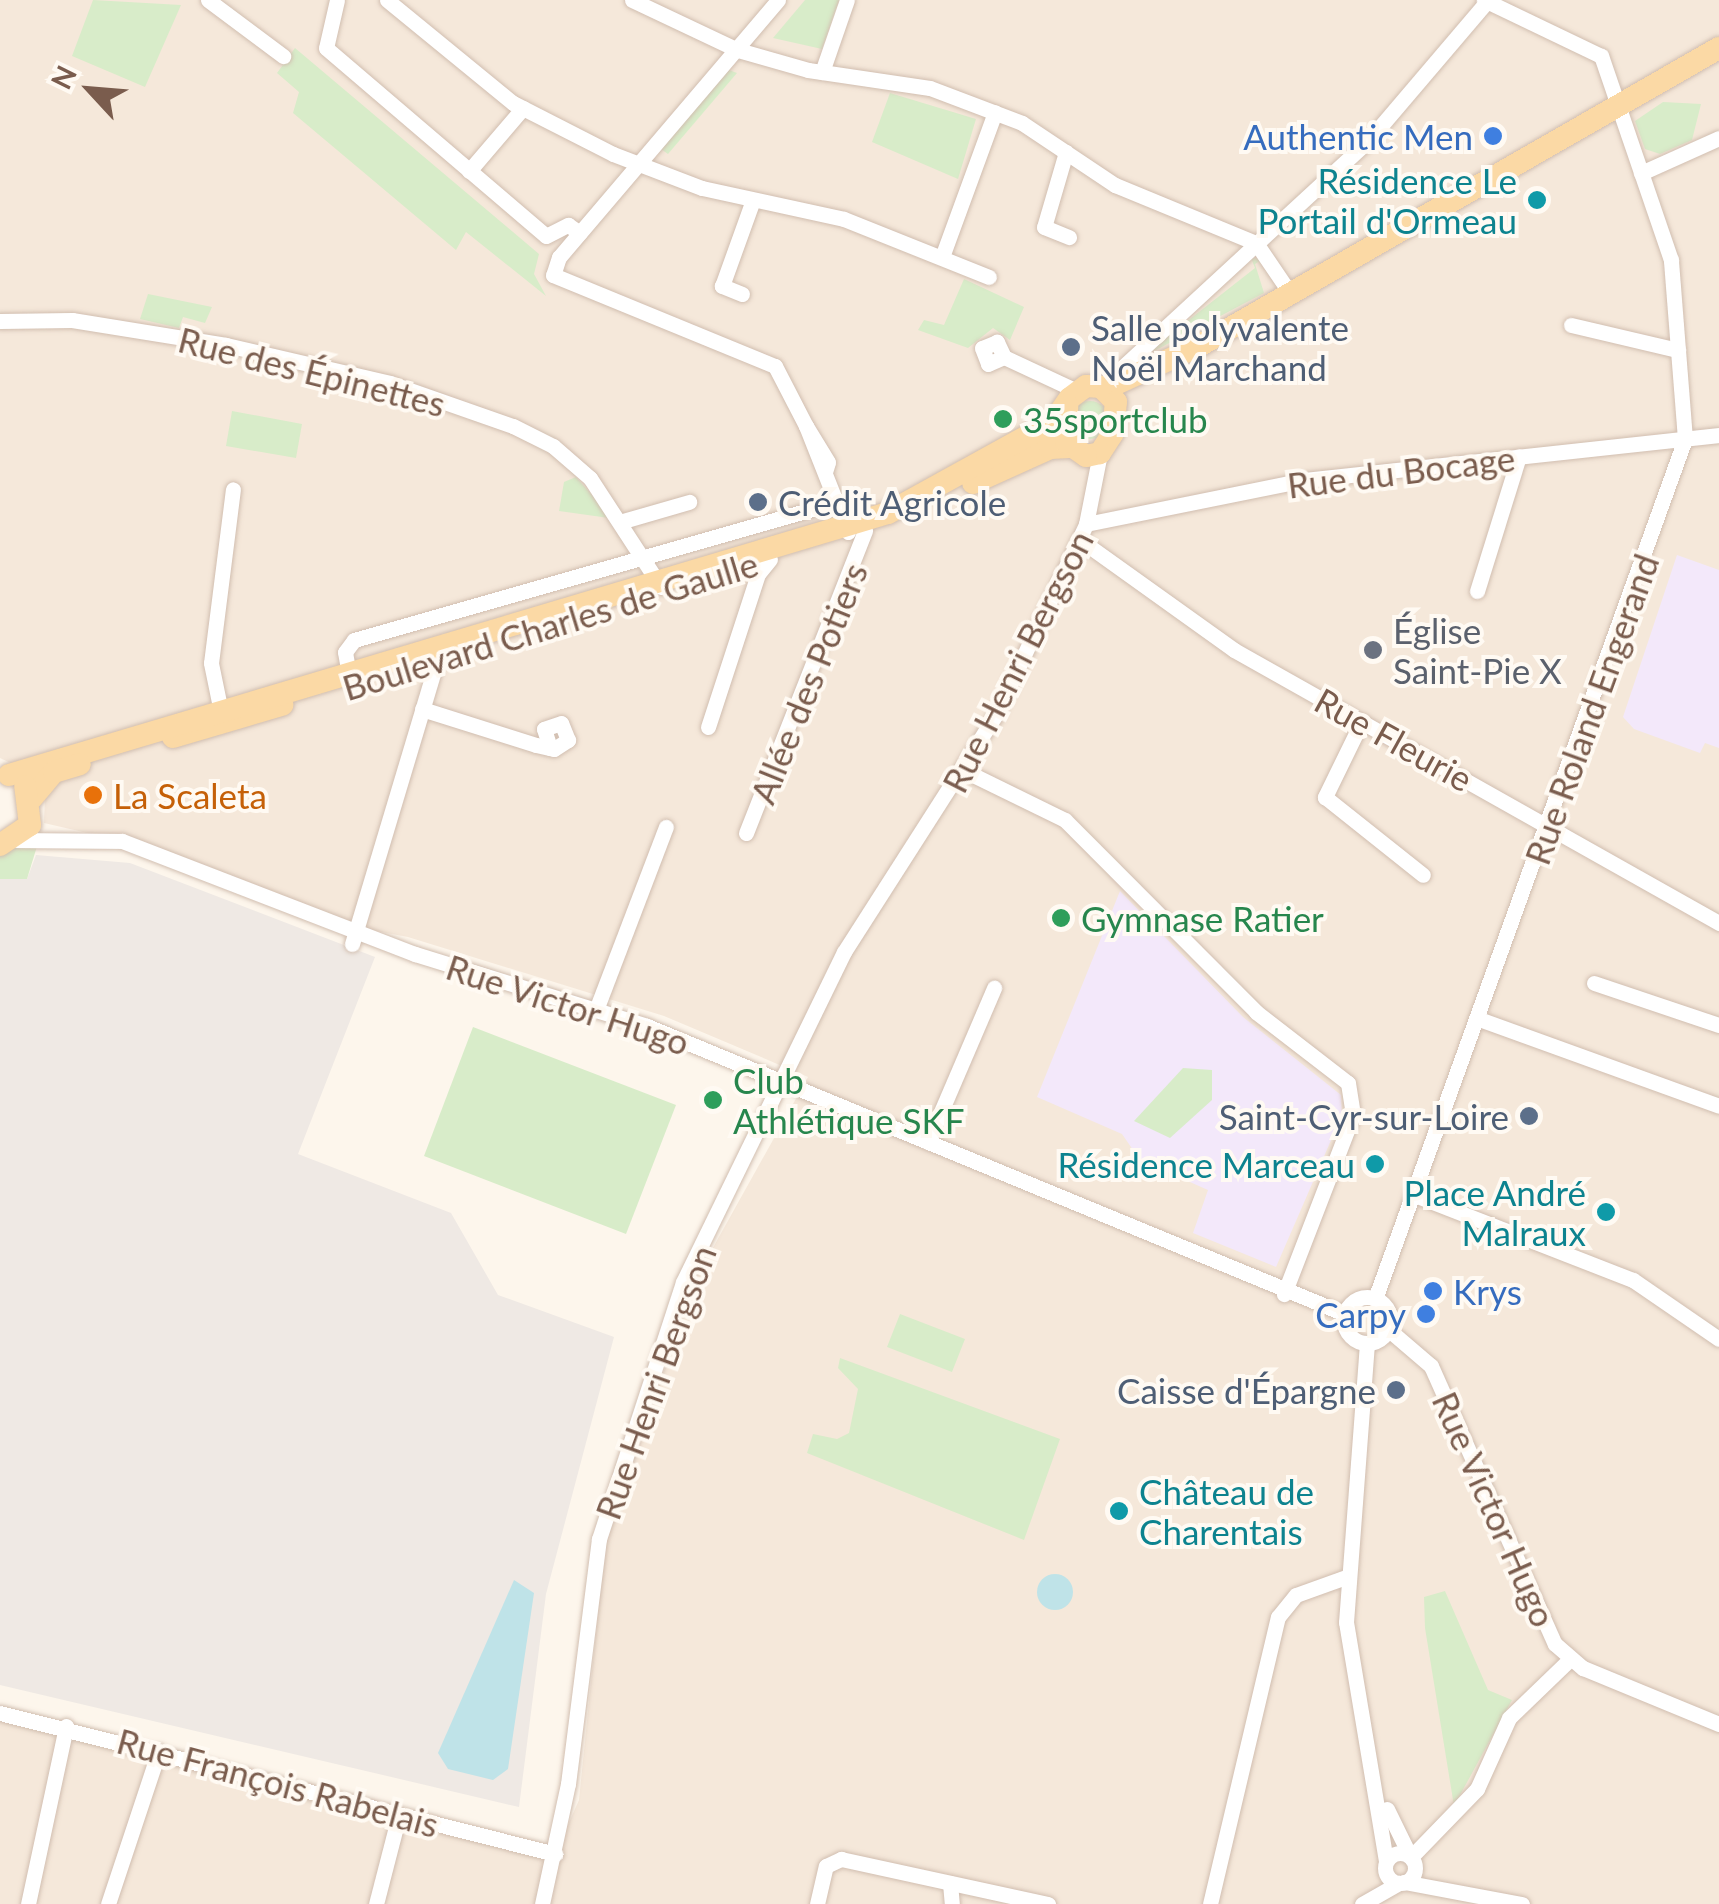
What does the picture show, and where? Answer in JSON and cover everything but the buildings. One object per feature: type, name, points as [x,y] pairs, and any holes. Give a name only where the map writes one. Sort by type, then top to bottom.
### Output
[{"type":"main road","points":[[1088,457],[1072,398],[1108,394],[1199,346],[1719,48]]},
{"type":"main road","points":[[1088,457],[1108,394]]},
{"type":"main road","name":"Boulevard Charles de Gaulle","points":[[4,774],[655,575],[849,524],[916,500],[1052,422],[1072,398]]},
{"type":"main road","name":"Boulevard Charles de Gaulle","points":[[9,843],[54,772],[438,658],[655,575],[770,559],[849,524],[1050,448],[1088,457]]},
{"type":"main road","points":[[4,774],[32,807]]},
{"type":"street","points":[[208,0],[228,4],[283,56]]},
{"type":"street","points":[[337,0],[326,48],[546,236],[568,225],[580,232]]},
{"type":"street","points":[[388,0],[440,50],[523,108],[641,164],[752,200],[833,216],[989,277]]},
{"type":"street","points":[[632,0],[655,6],[738,50],[822,72],[930,88],[995,112],[1134,194],[1256,243],[1290,294]]},
{"type":"street","points":[[778,0],[558,257],[558,282],[776,366],[828,462],[825,472],[849,524]]},
{"type":"street","points":[[822,72],[848,0]]},
{"type":"street","points":[[1108,394],[1156,330],[1388,121],[1486,2]]},
{"type":"street","name":"Rue Roland Engerand","points":[[1375,1299],[1550,825],[1685,439],[1671,260],[1596,50],[1486,2]]},
{"type":"street","points":[[470,171],[523,108]]},
{"type":"street","points":[[942,257],[995,112]]},
{"type":"street","points":[[1642,173],[1719,138]]},
{"type":"street","points":[[1066,152],[1044,227],[1070,236]]},
{"type":"street","points":[[742,294],[722,286],[752,200]]},
{"type":"street","name":"Rue des Épinettes","points":[[0,321],[72,320],[212,343],[390,383],[553,446],[623,522],[655,575]]},
{"type":"street","points":[[1572,325],[1678,350]]},
{"type":"street","points":[[1004,358],[1072,398]]},
{"type":"street","name":"Rue du Bocage","points":[[1083,532],[1305,480],[1719,435]]},
{"type":"street","points":[[1477,591],[1519,456]]},
{"type":"street","name":"Rue Henri Bergson","points":[[542,1904],[555,1854],[599,1539],[688,1270],[787,1081],[844,952],[965,770],[1083,532],[1093,505],[1088,457]]},
{"type":"street","points":[[220,707],[211,663],[232,489]]},
{"type":"street","points":[[623,522],[690,502]]},
{"type":"street","name":"Allée des Potiers","points":[[746,834],[849,524]]},
{"type":"street","name":"Rue Fleurie","points":[[1083,532],[1234,650],[1719,923]]},
{"type":"street","points":[[708,727],[758,574],[770,559]]},
{"type":"street","points":[[352,937],[438,658]]},
{"type":"street","points":[[422,709],[550,748]]},
{"type":"street","points":[[1362,721],[1325,797],[1422,876]]},
{"type":"street","points":[[965,770],[1065,820],[1256,1012],[1348,1083],[1353,1116],[1284,1294]]},
{"type":"street","name":"Rue Victor Hugo","points":[[32,807],[60,836]]},
{"type":"street","points":[[596,1010],[666,828]]},
{"type":"street","name":"Rue Victor Hugo","points":[[9,843],[60,836],[122,841],[352,937],[596,1010],[787,1081],[1284,1294],[1344,1314]]},
{"type":"street","points":[[1594,983],[1719,1024]]},
{"type":"street","points":[[928,1142],[994,988]]},
{"type":"street","points":[[1479,1019],[1719,1106]]},
{"type":"street","points":[[1412,1194],[1633,1280],[1719,1339]]},
{"type":"street","points":[[1356,1299],[1375,1299],[1390,1314],[1389,1330],[1367,1343],[1346,1330],[1344,1314],[1356,1299]]},
{"type":"street","name":"Rue Victor Hugo","points":[[1389,1330],[1430,1366],[1569,1660],[1719,1724]]},
{"type":"street","points":[[1367,1343],[1346,1577],[1351,1673],[1377,1787],[1385,1864],[1402,1883]]},
{"type":"street","points":[[1210,1904],[1278,1616],[1296,1595],[1346,1577]]},
{"type":"street","points":[[1402,1883],[1411,1858],[1477,1789],[1509,1718],[1569,1660]]},
{"type":"street","name":"Rue François Rabelais","points":[[0,1713],[66,1726],[555,1854]]},
{"type":"street","points":[[28,1904],[66,1726]]},
{"type":"street","points":[[108,1904],[159,1751]]},
{"type":"street","points":[[1377,1787],[1411,1858]]},
{"type":"street","points":[[376,1904],[399,1814]]},
{"type":"street","points":[[1363,1903],[1385,1864],[1397,1852],[1463,1891]]},
{"type":"street","points":[[817,1904],[835,1858],[950,1883],[1006,1900],[1048,1904]]},
{"type":"street","points":[[950,1883],[952,1904]]},
{"type":"street","points":[[1363,1903],[1402,1883],[1522,1904]]},
{"type":"shaded area","points":[[0,0],[1719,0],[1719,1904],[0,1904],[0,1720],[555,1854],[579,1800],[605,1544],[695,1280],[808,1077],[664,1016],[408,937],[339,924],[122,841],[44,823],[45,796],[25,770],[0,758]]},
{"type":"shaded area","points":[[1677,555],[1719,570],[1719,748],[1705,743],[1700,753],[1634,729],[1623,717]]},
{"type":"shaded area","points":[[36,855],[130,863],[375,957],[298,1154],[451,1213],[498,1295],[614,1337],[546,1594],[519,1807],[0,1685],[0,879],[27,879]]},
{"type":"shaded area","points":[[1120,891],[1243,1017],[1341,1095],[1342,1115],[1276,1267],[1193,1233],[1208,1190],[1140,1160],[1122,1134],[1037,1097]]},
{"type":"green space","points":[[93,0],[181,5],[145,87],[72,56]]},
{"type":"green space","points":[[805,0],[839,0],[822,49],[773,38]]},
{"type":"green space","points":[[295,48],[539,254],[534,274],[546,296],[466,232],[456,250],[293,113],[299,92],[277,73]]},
{"type":"green space","points":[[729,70],[737,73],[668,154],[661,149]]},
{"type":"green space","points":[[890,93],[976,119],[958,179],[872,142]]},
{"type":"green space","points":[[1663,102],[1701,104],[1692,140],[1660,154],[1645,149],[1635,121]]},
{"type":"green space","points":[[1251,258],[1263,259],[1255,264],[1264,293],[1148,352],[1255,268]]},
{"type":"green space","points":[[964,279],[1024,307],[1010,340],[993,328],[968,348],[918,330],[924,320],[944,325]]},
{"type":"green space","points":[[148,294],[212,307],[205,323],[183,317],[179,328],[140,319]]},
{"type":"green space","points":[[1090,401],[1103,407],[1109,420],[1103,433],[1090,439],[1077,433],[1071,420],[1077,407]]},
{"type":"green space","points":[[232,411],[302,424],[296,458],[226,446]]},
{"type":"green space","points":[[576,477],[609,518],[559,511],[564,482]]},
{"type":"green space","points":[[38,843],[27,879],[0,879],[0,851]]},
{"type":"green space","points":[[473,1027],[676,1105],[626,1234],[424,1156]]},
{"type":"green space","points":[[1183,1068],[1212,1070],[1212,1100],[1170,1138],[1134,1121]]},
{"type":"green space","points":[[900,1314],[965,1339],[952,1372],[887,1347]]},
{"type":"green space","points":[[840,1358],[1060,1439],[1024,1540],[807,1453],[813,1434],[837,1439],[849,1433],[858,1389],[838,1368]]},
{"type":"green space","points":[[1445,1591],[1488,1690],[1512,1700],[1454,1806],[1425,1628],[1424,1597]]},
{"type":"water","points":[[1055,1574],[1068,1579],[1073,1592],[1068,1605],[1055,1610],[1042,1605],[1037,1592],[1042,1579]]},
{"type":"water","points":[[514,1580],[534,1593],[508,1769],[493,1780],[448,1769],[438,1753]]},
{"type":"place","name":"Authentic Men","points":[[1493,136]]},
{"type":"place","name":"Résidence Le Portail d'Ormeau","points":[[1537,200]]},
{"type":"place","name":"Salle polyvalente Noël Marchand","points":[[1071,347]]},
{"type":"place","name":"35sportclub","points":[[1003,419]]},
{"type":"place","name":"Crédit Agricole","points":[[758,502]]},
{"type":"place","name":"Église Saint-Pie X","points":[[1373,650]]},
{"type":"place","name":"La Scaleta","points":[[93,795]]},
{"type":"place","name":"Gymnase Ratier","points":[[1061,918]]},
{"type":"place","name":"Club Athlétique SKF","points":[[713,1100]]},
{"type":"place","name":"Saint-Cyr-sur-Loire","points":[[1529,1116]]},
{"type":"place","name":"Résidence Marceau","points":[[1375,1164]]},
{"type":"place","name":"Place André Malraux","points":[[1606,1212]]},
{"type":"place","name":"Krys","points":[[1433,1291]]},
{"type":"place","name":"Carpy","points":[[1426,1314]]},
{"type":"place","name":"Caisse d'Épargne","points":[[1396,1390]]},
{"type":"place","name":"Château de Charentais","points":[[1119,1511]]}]
